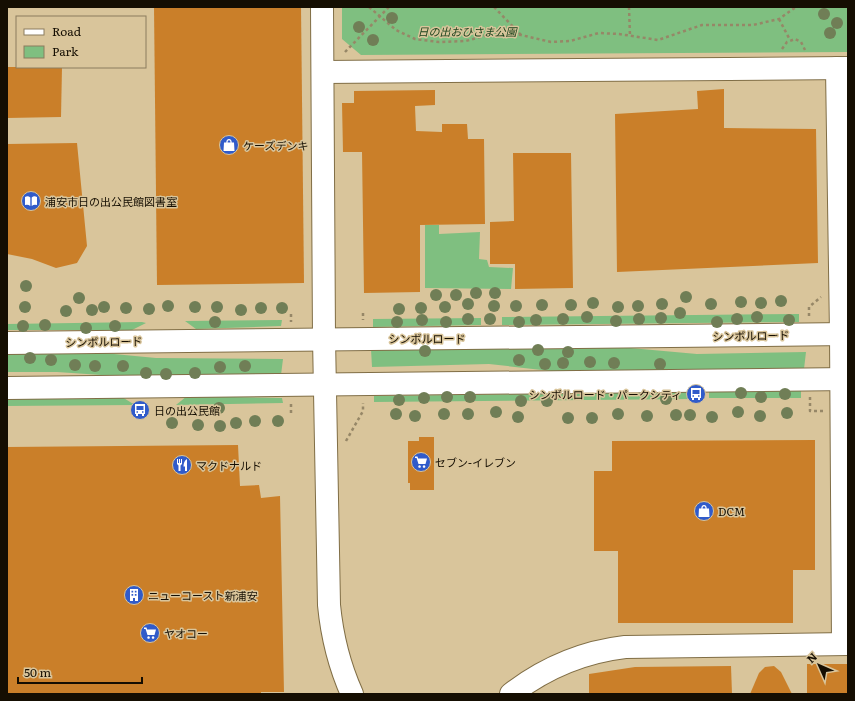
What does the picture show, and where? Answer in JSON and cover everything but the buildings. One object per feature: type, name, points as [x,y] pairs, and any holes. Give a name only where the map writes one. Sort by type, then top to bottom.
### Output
[{"type":"street","points":[[322,7],[324,338],[328,570],[331,628],[341,669],[352,694]]},
{"type":"street","points":[[322,72],[842,68],[846,644],[625,647],[606,649],[569,660],[549,668],[511,694]]},
{"type":"street","name":"シンボルロード","points":[[7,343],[324,338],[845,334]]},
{"type":"street","points":[[7,388],[844,379]]},
{"type":"path","points":[[370,7],[396,30],[415,39],[439,42],[466,41],[498,32],[522,34],[551,42],[570,41],[599,33],[658,40],[702,25],[753,25],[779,19],[796,7]]},
{"type":"path","points":[[344,72],[344,54],[389,7]]},
{"type":"path","points":[[494,7],[522,34]]},
{"type":"path","points":[[629,7],[630,36]]},
{"type":"path","points":[[779,19],[790,40]]},
{"type":"path","points":[[782,55],[784,46],[790,40],[795,39],[802,42],[806,54]]},
{"type":"path","points":[[363,313],[363,338]]},
{"type":"path","points":[[291,314],[291,339]]},
{"type":"path","points":[[291,384],[291,413]]},
{"type":"path","points":[[346,448],[346,441],[363,411],[363,384]]},
{"type":"green space","name":"日の出おひさま公園","points":[[342,7],[848,7],[848,52],[361,55],[342,39]]},
{"type":"green space","points":[[425,225],[439,225],[439,234],[480,232],[479,259],[487,260],[489,267],[513,268],[511,289],[425,288]]},
{"type":"green space","points":[[799,314],[799,322],[502,325],[502,317]]},
{"type":"green space","points":[[481,318],[481,325],[373,327],[373,319]]},
{"type":"green space","points":[[282,320],[281,326],[196,329],[185,321]]},
{"type":"green space","points":[[146,323],[132,330],[7,330],[7,324]]},
{"type":"green space","points":[[597,345],[697,354],[806,352],[804,369],[560,372],[489,364],[372,367],[371,349]]},
{"type":"green space","points":[[7,352],[93,352],[156,358],[283,359],[281,375],[131,377],[57,372],[7,372]]},
{"type":"green space","points":[[801,390],[801,398],[709,398],[709,392]]},
{"type":"green space","points":[[692,392],[692,399],[374,402],[374,396]]},
{"type":"green space","points":[[187,396],[282,398],[283,403],[176,405]]},
{"type":"green space","points":[[122,397],[135,405],[7,406],[7,399]]},
{"type":"place","name":"ケーズデンキ","points":[[229,145]]},
{"type":"place","name":"浦安市日の出公民館図書室","points":[[31,201]]},
{"type":"place","name":"シンボルロード・パークシティ","points":[[696,394]]},
{"type":"place","name":"日の出公民館","points":[[140,410]]},
{"type":"place","name":"セブン-イレブン","points":[[421,462]]},
{"type":"place","name":"マクドナルド","points":[[182,465]]},
{"type":"place","name":"DCM","points":[[704,511]]},
{"type":"place","name":"ニューコースト新浦安","points":[[134,595]]},
{"type":"place","name":"ヤオコー","points":[[150,633]]}]
